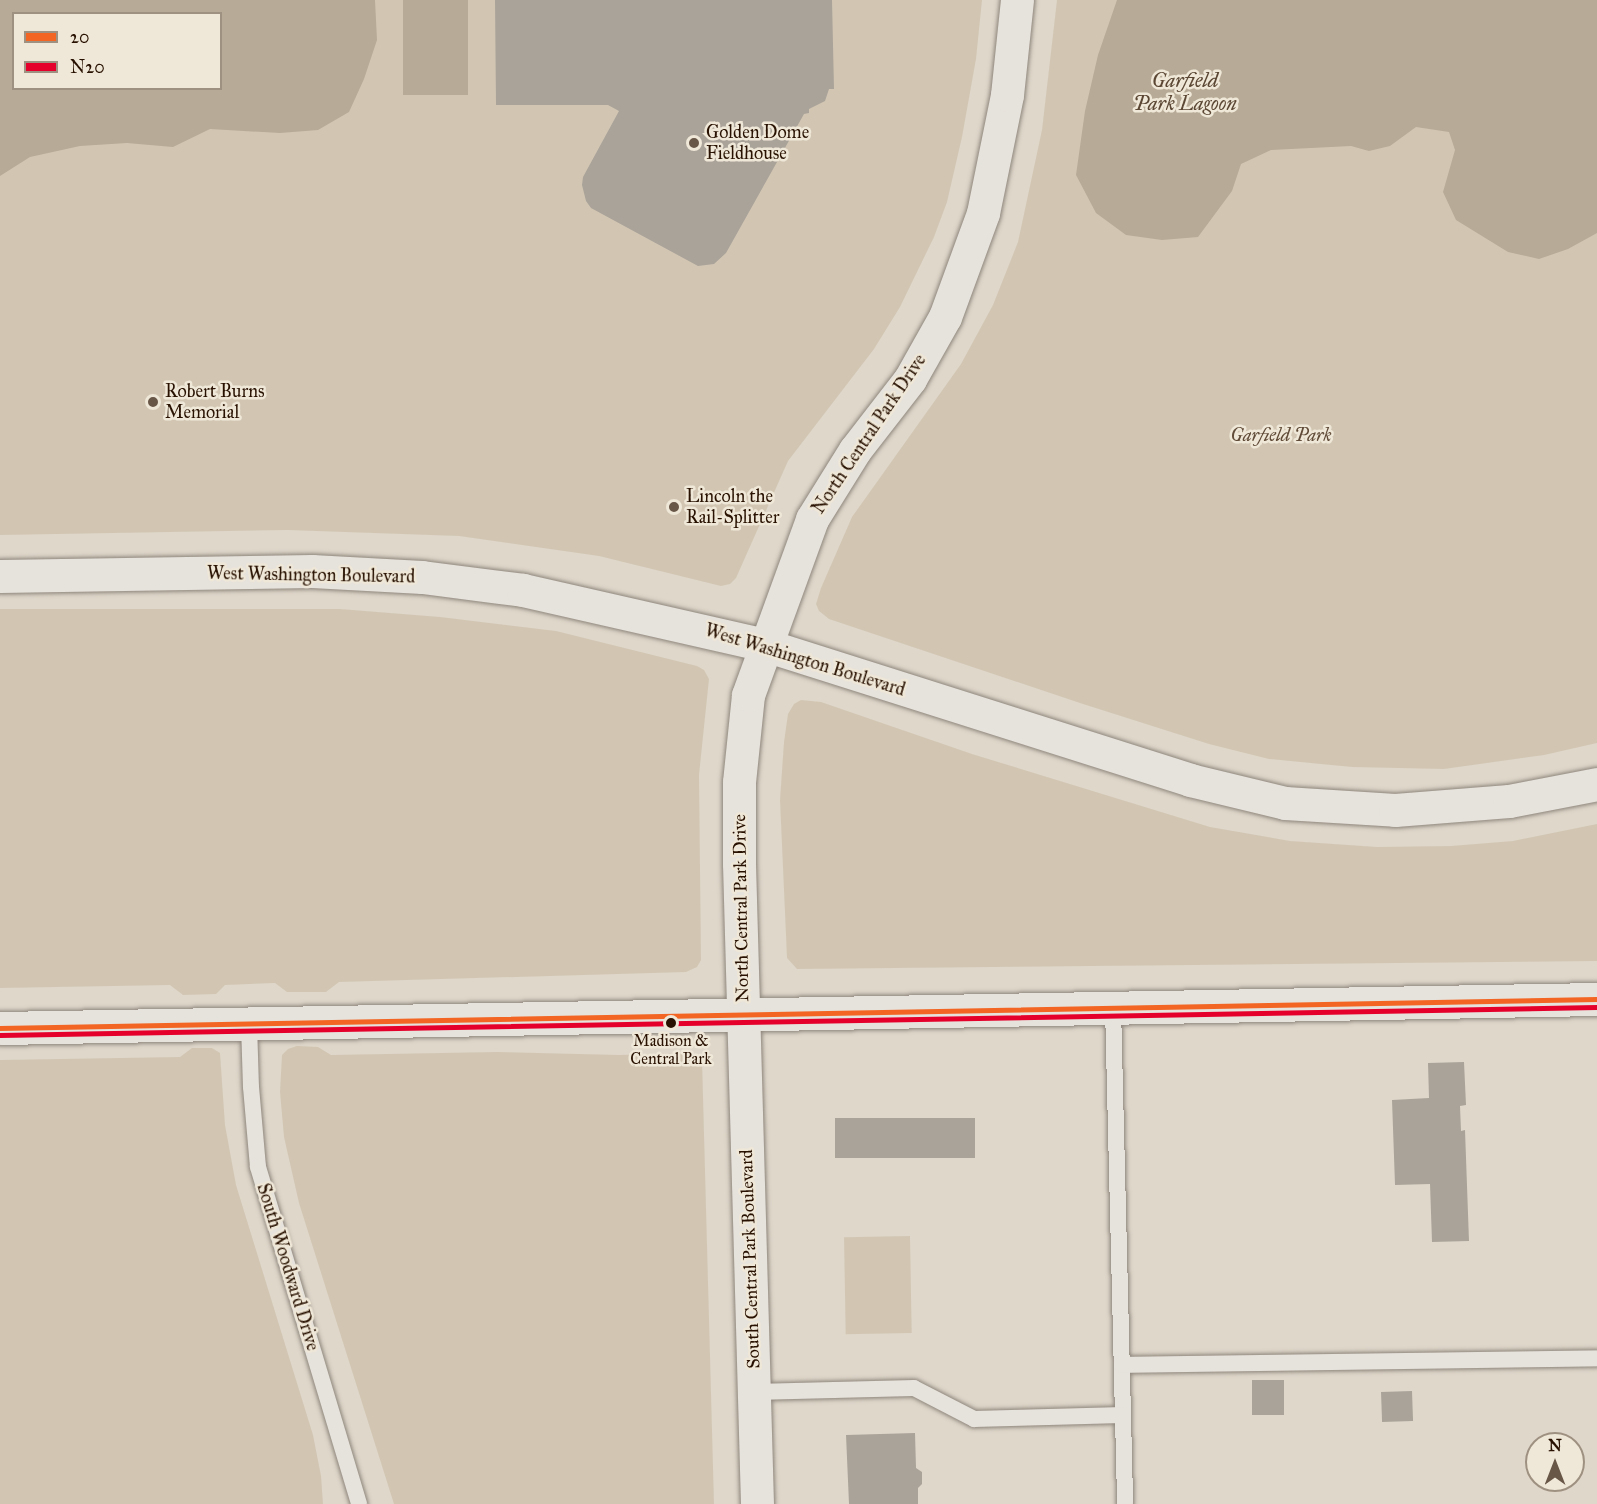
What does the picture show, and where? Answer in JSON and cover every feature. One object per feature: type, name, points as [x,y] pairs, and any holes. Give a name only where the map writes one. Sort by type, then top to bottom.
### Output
[{"type":"street","name":"North Central Park Drive","points":[[744,1014],[739,782],[748,695],[812,519],[855,450],[910,380],[945,318],[983,213],[1007,95],[1017,0]]},
{"type":"street","name":"West Washington Boulevard","points":[[0,576],[312,571],[422,577],[522,590],[765,645],[1190,780],[1285,802],[1395,810],[1509,801],[1597,784]]},
{"type":"street","points":[[0,1028],[1597,999]]},
{"type":"street","name":"South Central Park Boulevard","points":[[744,1014],[757,1504]]},
{"type":"lane","points":[[1113,1007],[1125,1504]]},
{"type":"lane","name":"South Woodward Drive","points":[[249,1024],[251,1087],[258,1167],[359,1504]]},
{"type":"lane","points":[[1122,1365],[1597,1358]]},
{"type":"lane","points":[[754,1392],[914,1388],[974,1419],[1123,1415]]},
{"type":"green space","points":[[0,0],[982,0],[976,59],[962,137],[947,202],[934,237],[900,307],[874,349],[788,461],[736,578],[730,584],[721,586],[599,556],[459,536],[288,530],[0,535]]},
{"type":"green space","name":"Garfield Park","points":[[1057,0],[1597,0],[1597,743],[1544,755],[1444,769],[1352,767],[1269,759],[1209,744],[1083,704],[829,619],[819,611],[816,604],[821,588],[852,517],[961,364],[993,305],[1018,242],[1042,130]]},
{"type":"green space","points":[[0,609],[340,609],[440,617],[556,631],[697,666],[704,670],[709,679],[699,775],[701,960],[697,967],[686,972],[339,982],[326,992],[287,992],[275,983],[225,985],[216,994],[183,995],[170,985],[0,988]]},
{"type":"green space","points":[[801,700],[821,702],[972,754],[1210,827],[1290,841],[1377,847],[1451,846],[1513,841],[1597,824],[1597,961],[797,969],[787,958],[780,800],[788,714],[794,704]]},
{"type":"green space","points":[[297,1046],[318,1047],[331,1055],[496,1052],[619,1055],[692,1053],[702,1059],[714,1504],[394,1504],[299,1203],[284,1137],[280,1092],[282,1055],[288,1049]]},
{"type":"green space","points":[[192,1048],[212,1048],[220,1053],[225,1125],[236,1185],[313,1435],[321,1476],[323,1504],[0,1504],[0,1060],[180,1057]]},
{"type":"green space","points":[[910,1236],[912,1333],[846,1334],[844,1237]]},
{"type":"water","points":[[0,0],[375,0],[377,40],[364,79],[349,112],[318,130],[280,133],[210,129],[173,147],[127,143],[80,146],[30,157],[0,176]]},
{"type":"water","points":[[403,0],[468,0],[468,95],[403,95]]},
{"type":"water","name":"Garfield Park Lagoon","points":[[1117,0],[1597,0],[1597,233],[1568,249],[1539,259],[1508,252],[1456,220],[1443,192],[1455,150],[1449,132],[1416,127],[1390,146],[1369,151],[1351,146],[1271,150],[1241,164],[1232,191],[1198,237],[1162,240],[1126,235],[1096,213],[1076,175],[1085,111],[1098,55]]},
{"type":"building","name":"Golden Dome Fieldhouse","points":[[495,0],[832,0],[834,89],[829,89],[825,101],[804,114],[726,253],[714,264],[698,266],[591,208],[586,201],[582,185],[583,177],[619,111],[608,105],[496,105]]},
{"type":"building","points":[[1464,1062],[1466,1105],[1460,1106],[1461,1131],[1465,1130],[1469,1241],[1432,1242],[1430,1184],[1395,1185],[1392,1100],[1429,1098],[1428,1063]]},
{"type":"building","points":[[835,1118],[975,1118],[975,1158],[835,1158]]},
{"type":"building","points":[[1252,1380],[1284,1380],[1284,1415],[1252,1415]]},
{"type":"building","points":[[1412,1391],[1413,1421],[1382,1422],[1381,1392]]},
{"type":"building","points":[[915,1433],[916,1468],[922,1472],[922,1484],[918,1488],[918,1504],[849,1504],[846,1435]]},
{"type":"transit line","name":"20","points":[[0,1028],[1597,999]]},
{"type":"transit line","name":"N20","points":[[0,1035],[1597,1007]]},
{"type":"place","name":"Golden Dome Fieldhouse","points":[[694,143]]},
{"type":"place","name":"Robert Burns Memorial","points":[[153,402]]},
{"type":"place","name":"Lincoln the Rail-Splitter","points":[[674,507]]},
{"type":"place","name":"Madison & Central Park","points":[[671,1023]]}]
